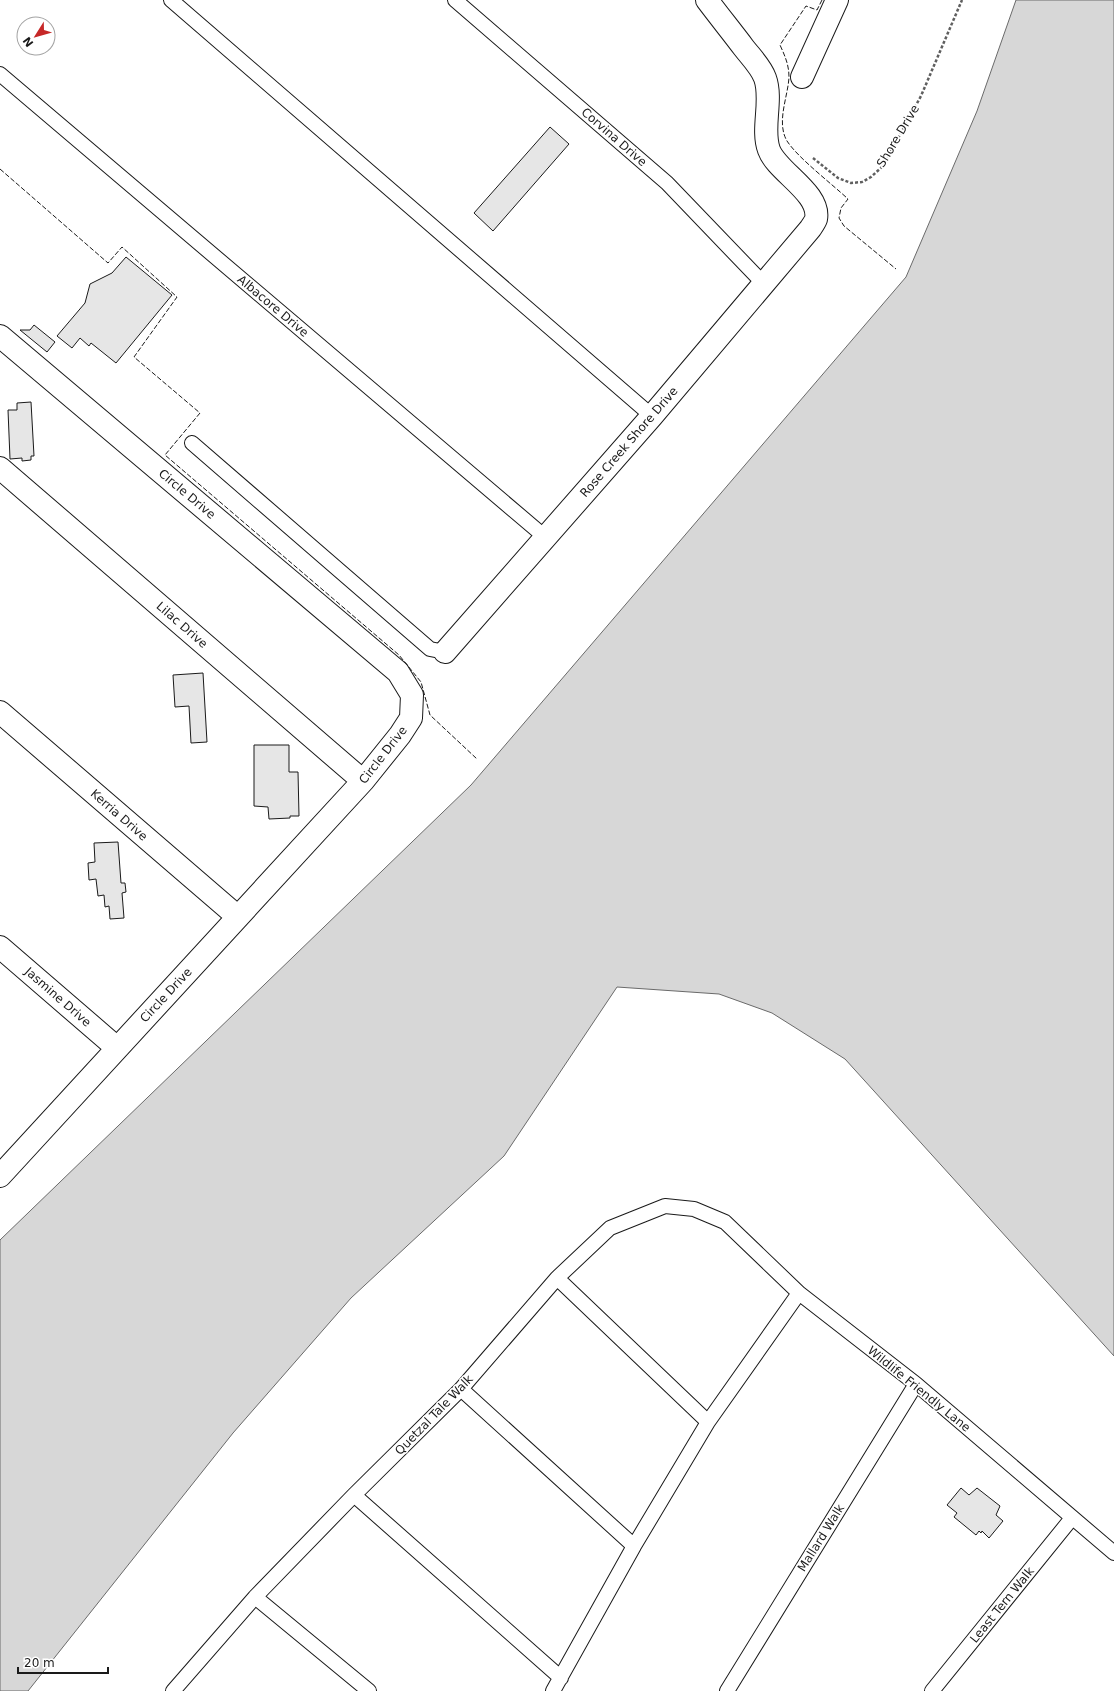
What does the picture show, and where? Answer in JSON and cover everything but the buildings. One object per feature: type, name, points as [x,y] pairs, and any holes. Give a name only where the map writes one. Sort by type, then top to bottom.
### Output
[{"type":"street","name":"Rose Creek Shore Drive","points":[[445,652],[652,416],[810,229],[816,218],[815,206],[804,189],[779,164],[770,150],[767,135],[768,101],[765,78],[753,58],[707,0]]},
{"type":"street","points":[[802,77],[836,0]]},
{"type":"street","name":"Circle Drive","points":[[0,336],[398,672],[412,695],[411,718],[400,735],[363,781],[0,1176]]},
{"type":"street","name":"Lilac Drive","points":[[0,468],[363,781]]},
{"type":"street","name":"Kerria Drive","points":[[0,712],[238,917]]},
{"type":"street","name":"Jasmine Drive","points":[[0,947],[117,1048]]},
{"type":"lane","points":[[171,0],[652,416]]},
{"type":"lane","name":"Corvina Drive","points":[[455,0],[667,183],[763,283]]},
{"type":"lane","name":"Albacore Drive","points":[[0,74],[545,537]]},
{"type":"lane","points":[[192,443],[430,649],[445,652]]},
{"type":"lane","name":"Quetzal Tale Walk","points":[[173,1691],[255,1597],[354,1495],[461,1389],[557,1278],[610,1228],[665,1206],[694,1209],[725,1222]]},
{"type":"lane","name":"Wildlife Friendly Lane","points":[[725,1222],[799,1294],[916,1384],[1114,1553]]},
{"type":"lane","points":[[557,1278],[708,1422]]},
{"type":"lane","points":[[553,1691],[634,1546],[708,1422],[799,1294]]},
{"type":"lane","name":"Mallard Walk","points":[[726,1691],[916,1384]]},
{"type":"lane","points":[[461,1389],[634,1546]]},
{"type":"lane","points":[[354,1495],[561,1678]]},
{"type":"lane","name":"Least Tern Walk","points":[[932,1691],[1072,1518]]},
{"type":"lane","points":[[255,1597],[369,1691]]},
{"type":"path","name":"Shore Drive","points":[[811,156],[838,178],[851,183],[866,180],[883,166],[921,96],[962,0]]},
{"type":"shaded area","points":[[1016,0],[1114,0],[1114,1356],[845,1059],[772,1013],[719,994],[617,987],[504,1156],[351,1298],[233,1433],[28,1691],[0,1691],[0,1240],[471,785],[906,277],[977,111]]},
{"type":"fence","points":[[822,0],[817,10],[806,6],[780,45],[789,73],[783,118],[784,134],[792,148],[848,199],[841,208],[839,218],[844,226],[896,269]]},
{"type":"fence","points":[[0,169],[108,263],[122,247],[177,297],[134,357],[200,413],[165,455],[399,655],[421,682],[430,715],[477,759]]}]
